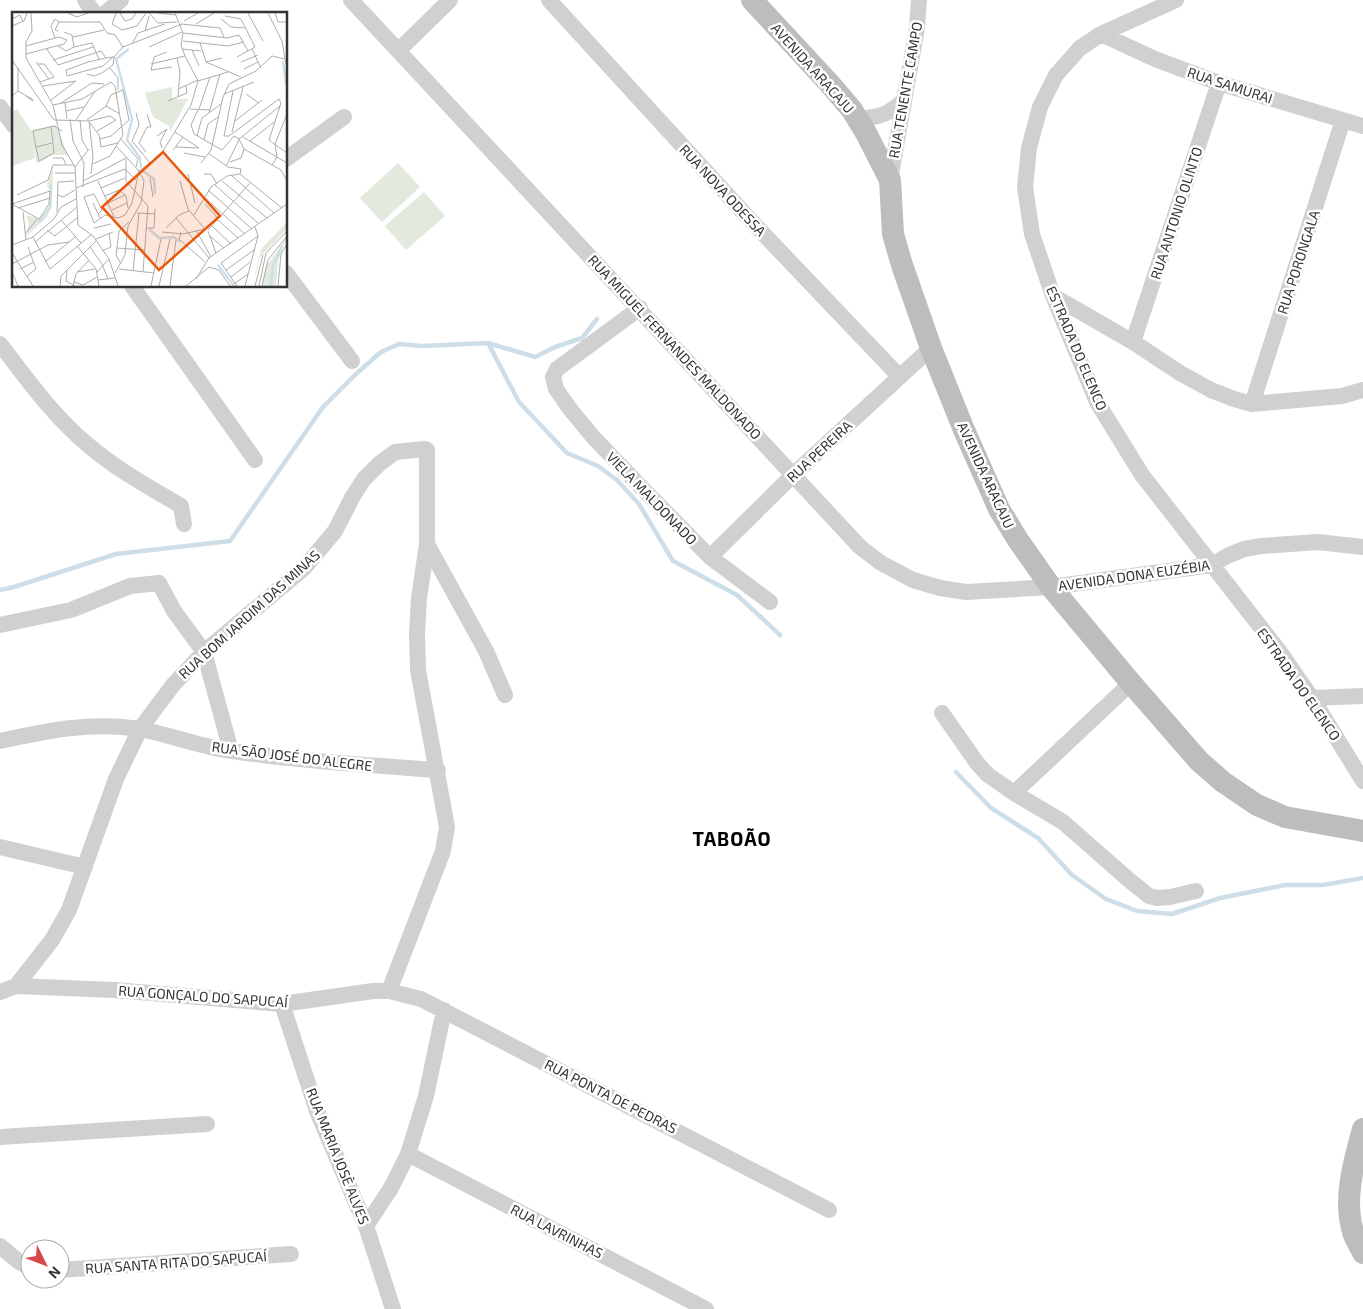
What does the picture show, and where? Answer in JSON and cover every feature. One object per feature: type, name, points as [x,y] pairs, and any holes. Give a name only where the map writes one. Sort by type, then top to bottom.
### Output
[{"type":"street","points":[[85,0],[94,12]]},
{"type":"street","points":[[106,12],[121,0]]},
{"type":"street","name":"RUA MIGUEL FERNANDES MALDONADO","points":[[351,0],[640,308],[860,547],[880,563],[913,580],[940,588],[966,592],[1051,587]]},
{"type":"street","points":[[398,51],[450,0]]},
{"type":"street","name":"RUA NOVA ODESSA","points":[[550,0],[754,224],[899,376]]},
{"type":"street","name":"AVENIDA ARACAJU","points":[[752,0],[829,83],[858,119],[890,180],[893,234],[931,348],[964,430],[999,509],[1051,587],[1131,683],[1200,760],[1223,782],[1257,805],[1285,817],[1363,831]]},
{"type":"street","name":"RUA TENENTE CAMPO","points":[[890,180],[917,28],[919,0]]},
{"type":"street","name":"ESTRADA DO ELENCO","points":[[1176,0],[1101,34],[1080,48],[1056,75],[1040,107],[1029,148],[1025,187],[1032,234],[1053,296],[1097,402],[1142,475],[1280,652],[1312,698],[1363,781]]},
{"type":"street","name":"RUA SAMURAI","points":[[1101,34],[1155,59],[1219,83],[1363,126]]},
{"type":"street","name":"RUA ANTONIO OLINTO","points":[[1133,342],[1219,83]]},
{"type":"street","points":[[858,119],[887,114],[904,100]]},
{"type":"street","points":[[0,108],[12,123]]},
{"type":"street","points":[[288,158],[344,118]]},
{"type":"street","name":"RUA PORONGALA","points":[[1252,404],[1343,120]]},
{"type":"street","points":[[288,276],[352,361]]},
{"type":"street","points":[[133,288],[255,460]]},
{"type":"street","points":[[1053,296],[1133,342],[1210,390],[1234,399],[1252,404],[1342,396],[1363,390]]},
{"type":"street","name":"VIELA MALDONADO","points":[[640,308],[561,365],[553,377],[556,389],[594,438],[710,557],[770,602]]},
{"type":"street","points":[[0,344],[64,424],[88,446],[111,463],[181,506],[184,524]]},
{"type":"street","name":"RUA PEREIRA","points":[[710,557],[794,474],[931,348]]},
{"type":"street","name":"RUA BOM JARDIM DAS MINAS","points":[[16,986],[52,940],[69,910],[116,779],[140,729],[173,685],[204,652],[304,568],[335,531],[352,496],[364,479],[395,452],[425,448],[428,450],[427,544]]},
{"type":"street","name":"AVENIDA DONA EUZÉBIA","points":[[1051,587],[1212,565],[1244,549],[1260,546],[1318,542],[1363,547]]},
{"type":"street","points":[[427,544],[486,651],[505,695]]},
{"type":"street","points":[[389,991],[446,839],[447,827],[438,770],[432,751],[418,670],[416,633],[427,544]]},
{"type":"street","points":[[0,625],[71,610],[130,586],[159,583],[174,611],[204,652],[231,751]]},
{"type":"street","points":[[1014,793],[1131,683]]},
{"type":"street","points":[[1312,698],[1363,696]]},
{"type":"street","points":[[942,713],[977,763],[988,775],[1063,822],[1150,896],[1157,898],[1170,897],[1196,891]]},
{"type":"street","name":"RUA SÃO JOSÉ DO ALEGRE","points":[[0,741],[81,726],[140,729],[183,741],[231,751],[330,762],[438,770]]},
{"type":"street","points":[[0,847],[85,867]]},
{"type":"street","points":[[0,992],[16,986]]},
{"type":"street","name":"RUA GONÇALO DO SAPUCAÍ","points":[[16,986],[114,990],[282,1004],[373,991],[389,991]]},
{"type":"street","name":"RUA PONTA DE PEDRAS","points":[[389,991],[422,999],[829,1210]]},
{"type":"street","name":"RUA MARIA JOSÈ ALVES","points":[[282,1004],[317,1111],[366,1226],[393,1309]]},
{"type":"street","points":[[366,1226],[391,1188],[408,1154],[426,1096],[444,1010]]},
{"type":"street","points":[[0,1136],[207,1124]]},
{"type":"street","points":[[1363,1129],[1353,1166],[1348,1200],[1353,1232],[1363,1253]]},
{"type":"street","name":"RUA LAVRINHAS","points":[[408,1154],[706,1309]]},
{"type":"street","points":[[0,1246],[20,1262]]},
{"type":"street","name":"RUA SANTA RITA DO SAPUCAÍ","points":[[70,1269],[291,1254]]},
{"type":"shaded area","points":[[398,163],[420,187],[382,222],[360,198]]},
{"type":"shaded area","points":[[424,192],[445,216],[406,250],[385,226]]},
{"type":"waterway","points":[[0,590],[116,554],[230,541],[323,407],[381,352],[399,344],[422,346],[488,343],[535,357],[555,347],[582,338],[597,319]]},
{"type":"waterway","points":[[488,343],[519,402],[567,453],[598,466],[617,480],[639,504],[673,561],[737,595],[780,635]]},
{"type":"waterway","points":[[956,772],[991,808],[1038,838],[1072,875],[1106,899],[1137,911],[1172,914],[1220,898],[1285,885],[1323,885],[1363,878]]},
{"type":"district","name":"TABOÃO","points":[[732,838]]}]
